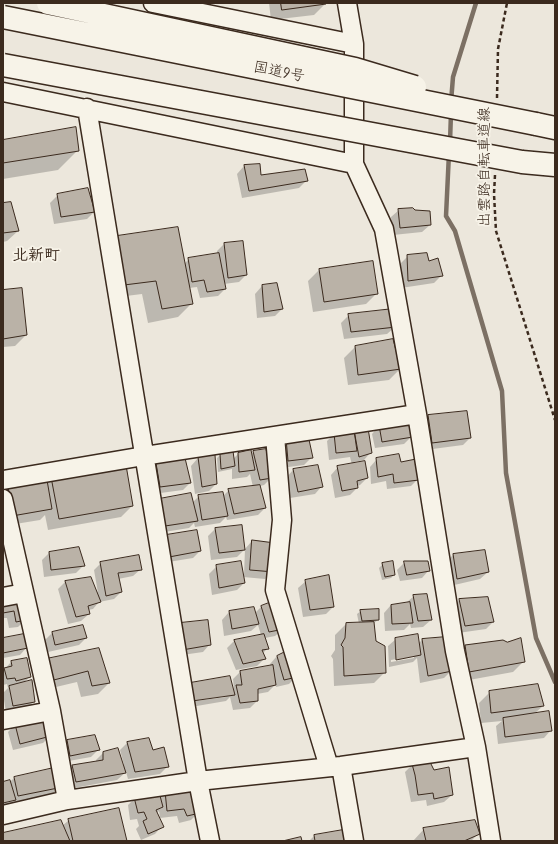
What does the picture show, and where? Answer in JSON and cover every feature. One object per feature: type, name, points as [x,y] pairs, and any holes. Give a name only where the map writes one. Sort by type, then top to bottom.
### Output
[{"type":"highway","points":[[48,3],[355,69],[546,126]]},
{"type":"highway","name":"国道9号","points":[[3,17],[546,126]]},
{"type":"highway","points":[[3,65],[506,159],[555,165]]},
{"type":"street","points":[[153,3],[354,44]]},
{"type":"street","points":[[347,3],[354,44],[354,164],[384,229],[417,414],[455,651],[476,747],[491,841]]},
{"type":"street","points":[[3,92],[87,108],[354,164]]},
{"type":"street","points":[[87,108],[198,780],[210,841]]},
{"type":"street","points":[[3,480],[144,456],[417,414]]},
{"type":"street","points":[[275,436],[282,520],[275,590],[335,766],[354,841]]},
{"type":"street","points":[[3,499],[51,711],[67,800]]},
{"type":"street","points":[[3,597],[24,593]]},
{"type":"street","points":[[3,720],[51,711]]},
{"type":"street","points":[[3,815],[67,800],[198,780],[335,766],[476,747]]},
{"type":"path","name":"出雲路自転車道線","points":[[497,102],[498,49],[508,3]]},
{"type":"path","name":"出雲路自転車道線","points":[[495,172],[494,194],[496,231],[555,420]]},
{"type":"building","points":[[281,3],[325,3],[326,4],[282,10]]},
{"type":"building","points":[[76,127],[79,151],[3,163],[3,140]]},
{"type":"building","points":[[260,164],[261,175],[305,169],[308,181],[249,191],[244,165]]},
{"type":"building","points":[[88,188],[95,212],[61,217],[57,194]]},
{"type":"building","points":[[11,202],[19,231],[3,233],[3,203]]},
{"type":"building","points":[[413,208],[415,210],[430,211],[431,225],[400,228],[398,209]]},
{"type":"building","points":[[178,227],[193,304],[162,309],[156,281],[124,285],[117,236]]},
{"type":"building","points":[[243,241],[247,275],[228,278],[224,243]]},
{"type":"building","points":[[219,253],[226,289],[207,292],[204,280],[192,282],[188,258]]},
{"type":"building","points":[[427,253],[429,261],[438,258],[443,276],[408,281],[407,255]]},
{"type":"building","points":[[373,261],[378,294],[324,302],[319,269]]},
{"type":"building","points":[[277,283],[283,309],[264,312],[262,285]]},
{"type":"building","points":[[22,288],[27,335],[3,339],[3,290]]},
{"type":"building","points":[[393,309],[396,327],[351,332],[348,314]]},
{"type":"building","points":[[393,339],[401,369],[358,375],[355,346]]},
{"type":"building","points":[[467,411],[471,438],[432,443],[428,415]]},
{"type":"building","points":[[409,421],[413,437],[382,442],[379,425]]},
{"type":"building","points":[[368,428],[372,453],[359,457],[354,430]]},
{"type":"building","points":[[354,430],[357,451],[336,453],[334,433]]},
{"type":"building","points":[[308,435],[313,458],[288,461],[286,438]]},
{"type":"building","points":[[266,449],[272,478],[260,480],[253,451]]},
{"type":"building","points":[[251,450],[255,470],[239,472],[238,453]]},
{"type":"building","points":[[233,451],[235,466],[221,469],[220,454]]},
{"type":"building","points":[[399,454],[401,462],[416,459],[419,480],[394,483],[393,474],[378,477],[376,458]]},
{"type":"building","points":[[215,455],[217,484],[202,487],[198,457]]},
{"type":"building","points":[[185,458],[191,483],[160,487],[156,463]]},
{"type":"building","points":[[365,461],[368,478],[357,481],[358,488],[342,491],[337,466]]},
{"type":"building","points":[[126,465],[133,506],[59,519],[51,477]]},
{"type":"building","points":[[318,465],[323,487],[298,492],[293,469]]},
{"type":"building","points":[[47,480],[52,509],[12,516],[8,486]]},
{"type":"building","points":[[260,485],[266,508],[234,514],[228,489]]},
{"type":"building","points":[[223,492],[228,516],[202,520],[198,495]]},
{"type":"building","points":[[191,493],[198,521],[165,526],[159,499]]},
{"type":"building","points":[[242,525],[245,550],[219,553],[215,528]]},
{"type":"building","points":[[197,530],[201,551],[169,557],[166,535]]},
{"type":"building","points":[[252,540],[275,543],[274,572],[250,570]]},
{"type":"building","points":[[79,547],[85,566],[51,570],[49,552]]},
{"type":"building","points":[[485,550],[489,572],[457,579],[453,554]]},
{"type":"building","points":[[139,555],[142,570],[118,573],[122,592],[106,596],[100,562]]},
{"type":"building","points":[[241,561],[245,583],[219,588],[216,565]]},
{"type":"building","points":[[393,561],[395,575],[385,577],[382,563]]},
{"type":"building","points":[[404,561],[428,561],[430,571],[407,575]]},
{"type":"building","points":[[329,575],[334,607],[310,610],[305,580]]},
{"type":"building","points":[[91,577],[101,602],[88,606],[90,614],[76,617],[65,581]]},
{"type":"building","points":[[427,594],[432,620],[418,621],[413,595]]},
{"type":"building","points":[[488,597],[494,622],[465,626],[459,599]]},
{"type":"building","points":[[19,598],[26,620],[16,622],[14,611],[3,613],[3,601]]},
{"type":"building","points":[[274,601],[284,629],[269,632],[261,606]]},
{"type":"building","points":[[410,602],[413,623],[392,624],[391,605]]},
{"type":"building","points":[[254,607],[259,624],[232,629],[229,611]]},
{"type":"building","points":[[379,609],[379,620],[362,621],[360,610]]},
{"type":"building","points":[[208,620],[211,645],[182,650],[180,623]]},
{"type":"building","points":[[374,622],[376,641],[385,646],[386,673],[344,676],[343,647],[341,645],[345,638],[346,623]]},
{"type":"building","points":[[83,625],[87,638],[55,645],[52,632]]},
{"type":"building","points":[[24,634],[28,648],[3,653],[3,638]]},
{"type":"building","points":[[264,634],[269,649],[262,650],[266,659],[243,664],[234,640]]},
{"type":"building","points":[[418,634],[421,655],[396,660],[395,638]]},
{"type":"building","points":[[446,637],[452,671],[428,676],[422,639]]},
{"type":"building","points":[[521,638],[525,662],[469,672],[465,645],[503,640],[507,642]]},
{"type":"building","points":[[99,648],[110,683],[92,686],[88,671],[50,681],[46,659]]},
{"type":"building","points":[[289,650],[297,677],[284,680],[277,656]]},
{"type":"building","points":[[27,658],[31,677],[16,681],[15,678],[7,679],[4,668],[12,666],[11,661]]},
{"type":"building","points":[[273,665],[276,685],[258,689],[258,701],[240,703],[236,685],[242,685],[240,671]]},
{"type":"building","points":[[230,676],[235,695],[192,701],[190,683]]},
{"type":"building","points":[[32,680],[35,702],[13,706],[9,686]]},
{"type":"building","points":[[538,684],[544,706],[491,713],[489,691]]},
{"type":"building","points":[[549,711],[552,731],[505,737],[503,718]]},
{"type":"building","points":[[45,717],[51,736],[20,744],[15,724]]},
{"type":"building","points":[[95,735],[100,750],[70,756],[67,740]]},
{"type":"building","points":[[149,738],[153,750],[164,747],[169,767],[135,772],[127,742]]},
{"type":"building","points":[[118,748],[126,773],[76,782],[72,765],[103,760],[103,752]]},
{"type":"building","points":[[430,762],[434,770],[449,767],[453,795],[434,799],[433,793],[418,795],[412,764]]},
{"type":"building","points":[[58,767],[63,787],[18,796],[14,777]]},
{"type":"building","points":[[10,780],[16,800],[3,803],[3,782]]},
{"type":"building","points":[[193,787],[200,813],[187,816],[184,809],[167,811],[165,791]]},
{"type":"building","points":[[159,792],[163,807],[156,810],[164,827],[148,834],[143,821],[147,819],[144,812],[138,813],[134,797]]},
{"type":"building","points":[[119,808],[127,841],[73,841],[68,819]]},
{"type":"building","points":[[61,820],[70,841],[3,841],[3,833]]},
{"type":"building","points":[[475,820],[480,834],[464,841],[426,841],[423,828]]},
{"type":"building","points":[[343,830],[346,841],[315,841],[314,835]]},
{"type":"building","points":[[301,837],[302,841],[283,841]]},
{"type":"waterway","points":[[451,102],[453,77],[476,3]]},
{"type":"waterway","points":[[450,142],[451,113]]},
{"type":"waterway","points":[[449,153],[446,216],[455,231],[502,391],[506,473],[536,638],[555,682]]},
{"type":"district","name":"北新町","points":[[36,257]]}]
